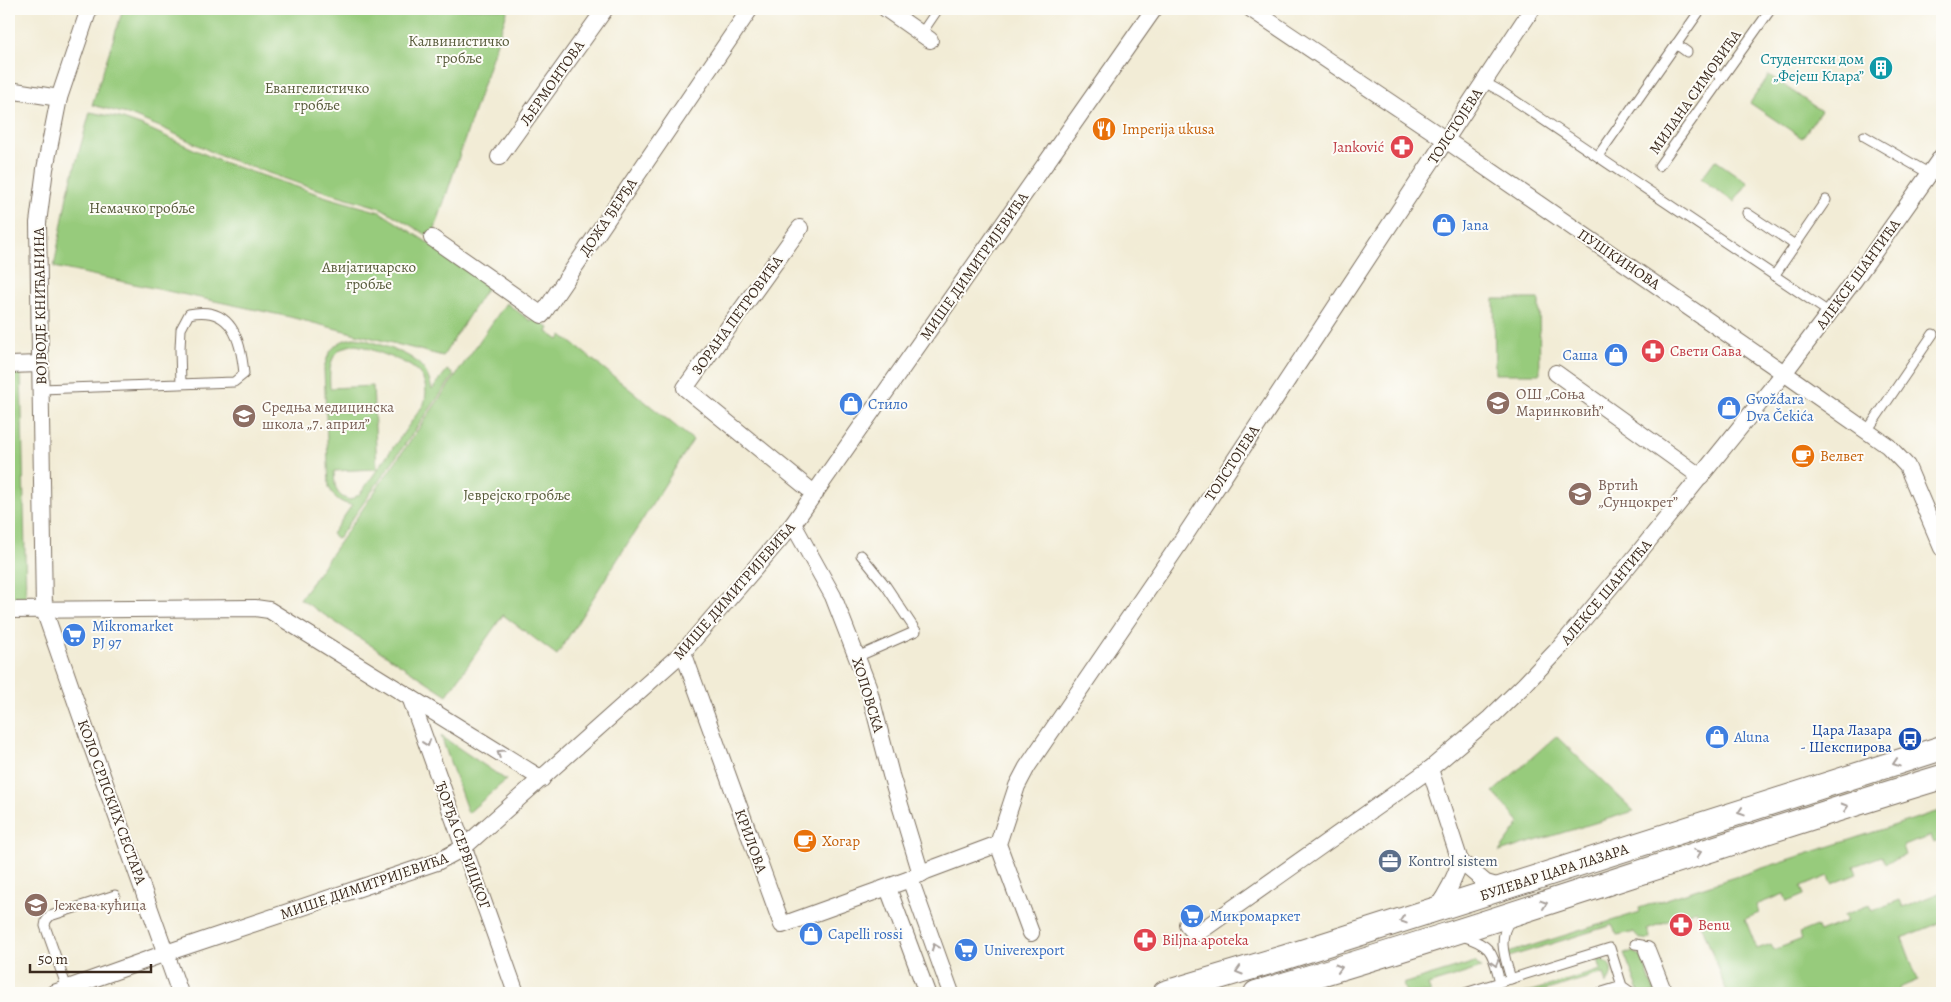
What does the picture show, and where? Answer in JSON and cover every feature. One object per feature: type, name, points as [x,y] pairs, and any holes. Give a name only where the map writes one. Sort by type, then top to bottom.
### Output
[{"type":"main road","name":"БУЛЕВАР ЦАРА ЛАЗАРА","points":[[1165,993],[1942,748]]},
{"type":"main road","name":"БУЛЕВАР ЦАРА ЛАЗАРА","points":[[1256,993],[1452,933],[1798,821],[1942,777]]},
{"type":"street","name":"ВОЈВОДЕ КНИЋАНИНА","points":[[44,610],[38,223],[45,169],[59,98],[89,9]]},
{"type":"street","name":"ЉЕРМОНТОВА","points":[[499,158],[605,9]]},
{"type":"street","name":"ДОЖА ЂЕРЂА","points":[[432,238],[542,315],[750,9]]},
{"type":"street","points":[[886,9],[926,37]]},
{"type":"street","name":"МИШЕ ДИМИТРИЈЕВИЋА","points":[[60,991],[437,862],[463,848],[683,652],[793,524],[815,494],[1154,9]]},
{"type":"street","name":"ПУШКИНОВА","points":[[1251,9],[1446,140],[1784,373],[1895,452],[1907,466],[1941,540]]},
{"type":"street","name":"ТОЛСТОЈЕВА","points":[[998,844],[1017,786],[1027,767],[1180,543],[1532,9]]},
{"type":"street","points":[[9,90],[59,98]]},
{"type":"street","name":"АЛЕКСЕ ШАНТИЋА","points":[[1187,924],[1198,934],[1430,769],[1490,718],[1561,646],[1701,476],[1830,314],[1942,156]]},
{"type":"street","name":"ЗОРАНА ПЕТРОВИЋА","points":[[800,228],[685,388],[815,494]]},
{"type":"street","points":[[9,365],[41,364]]},
{"type":"street","points":[[1556,373],[1701,476]]},
{"type":"street","name":"ХОПОВСКА","points":[[793,524],[833,596],[868,686],[916,877]]},
{"type":"street","points":[[9,610],[256,608],[274,612],[542,778]]},
{"type":"street","name":"КОЛО СРПСКИХ СЕСТАРА","points":[[44,610],[82,722],[180,993]]},
{"type":"street","name":"КРИЛОВА","points":[[683,652],[782,925],[888,888],[998,844]]},
{"type":"street","name":"ЂОРЂА СЕРВИЦКОГ","points":[[410,697],[516,993]]},
{"type":"street","points":[[1430,769],[1460,861],[1486,883],[1502,888]]},
{"type":"street","points":[[998,844],[1031,934]]},
{"type":"street","points":[[1436,909],[1446,896],[1460,861]]},
{"type":"street","points":[[916,877],[951,993]]},
{"type":"street","points":[[888,888],[927,993]]},
{"type":"street","points":[[1641,947],[1664,993]]},
{"type":"lane","points":[[926,37],[938,9]]},
{"type":"lane","points":[[1598,156],[1701,9]]},
{"type":"lane","name":"МИЛАНА СИМОВИЋА","points":[[1659,166],[1771,9]]},
{"type":"lane","points":[[1676,44],[1687,52]]},
{"type":"lane","points":[[1713,71],[1722,78]]},
{"type":"lane","points":[[1484,82],[1598,156],[1830,314]]},
{"type":"lane","points":[[1864,136],[1930,174]]},
{"type":"lane","points":[[1774,276],[1826,200]]},
{"type":"lane","points":[[1747,212],[1795,245]]},
{"type":"lane","points":[[41,389],[182,384],[234,382],[244,374],[242,349],[230,325],[220,316],[199,312],[189,314],[181,329],[182,384]]},
{"type":"lane","points":[[1867,431],[1933,334]]},
{"type":"lane","points":[[856,657],[916,632],[886,586],[861,555]]},
{"type":"lane","points":[[60,991],[45,926],[46,921],[50,916],[115,895]]},
{"type":"lane","points":[[1511,979],[1502,943],[1509,922],[1518,912]]},
{"type":"lane","points":[[1452,933],[1488,948],[1492,952],[1500,982]]},
{"type":"lane","points":[[1465,993],[1610,948],[1622,986],[1632,993]]},
{"type":"lane","points":[[1599,993],[1622,986]]},
{"type":"green space","name":"Евангелистичко гробље","points":[[123,9],[508,9],[432,238],[381,208],[300,184],[220,156],[165,129],[130,115],[92,105]]},
{"type":"green space","points":[[1769,75],[1821,111],[1802,138],[1750,103]]},
{"type":"green space","name":"Немачко гробље","points":[[90,112],[120,118],[143,126],[222,162],[330,198],[380,212],[430,244],[488,286],[443,356],[290,317],[54,267],[67,196]]},
{"type":"green space","points":[[1715,160],[1748,183],[1734,202],[1701,179]]},
{"type":"green space","points":[[1494,299],[1539,299],[1540,374],[1495,374]]},
{"type":"green space","name":"Јеврејско гробље","points":[[506,303],[531,321],[533,318],[549,328],[547,332],[559,340],[562,335],[693,440],[557,655],[503,615],[447,695],[300,599]]},
{"type":"green space","points":[[347,339],[364,339],[407,355],[420,365],[425,372],[432,390],[447,370],[454,375],[338,539],[332,534],[352,505],[338,499],[329,487],[324,369],[333,348]],"holes":[[[356,345],[397,359],[414,369],[425,383],[426,392],[424,404],[360,494],[350,500],[338,493],[335,485],[334,471],[377,469],[373,386],[330,388],[330,367],[335,356],[344,347]]]},
{"type":"green space","points":[[21,367],[26,599],[9,600],[9,368]]},
{"type":"green space","points":[[441,736],[506,780],[468,813]]},
{"type":"green space","points":[[1556,736],[1634,811],[1499,852],[1520,823],[1493,792]]},
{"type":"green space","points":[[1942,810],[1942,840],[1934,843],[1931,836],[1903,846],[1906,855],[1885,863],[1882,856],[1854,866],[1857,874],[1832,884],[1829,876],[1801,887],[1804,895],[1787,902],[1784,894],[1756,905],[1759,913],[1745,919],[1757,949],[1771,944],[1774,950],[1802,939],[1799,933],[1816,926],[1819,932],[1847,921],[1844,915],[1869,905],[1872,911],[1900,900],[1903,907],[1942,892],[1942,922],[1902,938],[1918,980],[1899,988],[1901,993],[1727,993],[1696,910],[1647,929],[1651,939],[1641,939],[1634,932],[1617,935],[1612,925],[1509,957],[1508,953],[1640,912],[1639,908]]},
{"type":"green space","points":[[1634,952],[1641,956],[1655,993],[1640,993],[1624,953]]},
{"type":"green space","points":[[1598,959],[1607,962],[1611,968],[1611,976],[1606,984],[1603,973],[1537,993],[1525,993],[1601,970]]},
{"type":"green space","points":[[1475,962],[1481,968],[1428,985],[1431,993],[1406,993],[1403,984]]},
{"type":"place","name":"Студентски дом „Фејеш Клара”","points":[[1881,68]]},
{"type":"place","name":"Imperija ukusa","points":[[1104,129]]},
{"type":"place","name":"Janković","points":[[1402,147]]},
{"type":"place","name":"Jana","points":[[1444,225]]},
{"type":"place","name":"Свети Сава","points":[[1653,351]]},
{"type":"place","name":"Саша","points":[[1616,355]]},
{"type":"place","name":"ОШ „Соња Маринковић”","points":[[1498,403]]},
{"type":"place","name":"Стило","points":[[851,404]]},
{"type":"place","name":"Gvožđara Dva Čekića","points":[[1729,408]]},
{"type":"place","name":"Средња медицинска школа „7. април”","points":[[244,416]]},
{"type":"place","name":"Велвет","points":[[1803,456]]},
{"type":"place","name":"Вртић „Сунцокрет”","points":[[1580,494]]},
{"type":"place","name":"Mikromarket PJ 97","points":[[74,635]]},
{"type":"place","name":"Aluna","points":[[1717,737]]},
{"type":"place","name":"Цара Лазара - Шекспирова","points":[[1910,739]]},
{"type":"place","name":"Хогар","points":[[805,841]]},
{"type":"place","name":"Kontrol sistem","points":[[1390,861]]},
{"type":"place","name":"Јежева кућица","points":[[36,905]]},
{"type":"place","name":"Микромаркет","points":[[1192,916]]},
{"type":"place","name":"Benu","points":[[1681,925]]},
{"type":"place","name":"Capelli rossi","points":[[811,934]]},
{"type":"place","name":"Biljna apoteka","points":[[1145,940]]},
{"type":"place","name":"Univerexport","points":[[966,950]]},
{"type":"park label","name":"Калвинистичко гробље","points":[[459,50]]},
{"type":"park label","name":"Авијатичарско гробље","points":[[369,276]]}]
